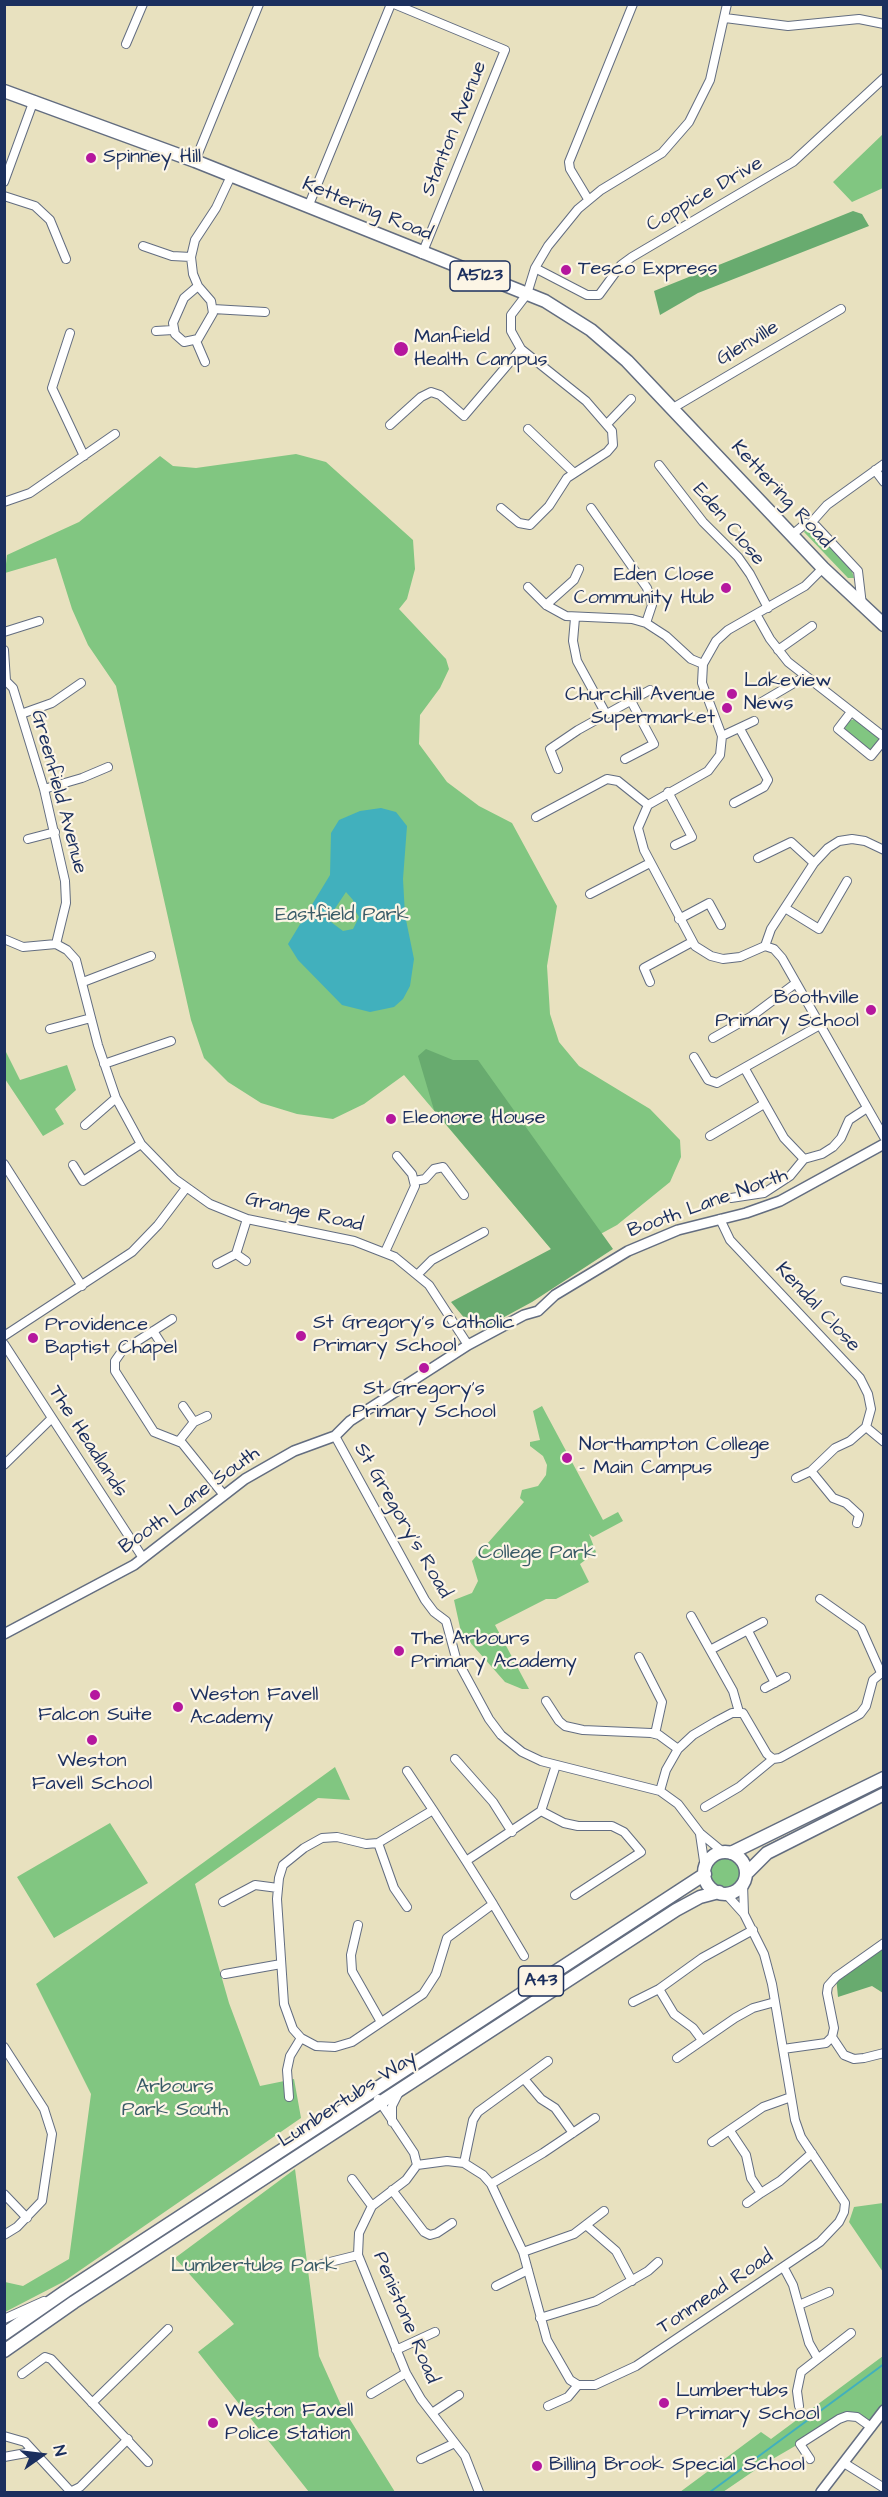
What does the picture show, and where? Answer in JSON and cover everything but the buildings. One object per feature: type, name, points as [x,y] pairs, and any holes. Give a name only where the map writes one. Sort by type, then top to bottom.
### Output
[{"type":"main road","name":"Kettering Road","points":[[4,91],[195,161],[422,254],[545,301],[601,338],[673,408],[823,568],[884,625]]},
{"type":"main road","name":"A43","points":[[705,1871],[712,1857],[727,1853],[884,1778]]},
{"type":"main road","name":"A43","points":[[722,1893],[744,1879],[760,1858],[772,1850],[884,1794]]},
{"type":"main road","points":[[727,1853],[742,1861],[744,1879]]},
{"type":"main road","points":[[705,1871],[709,1885],[722,1893]]},
{"type":"main road","name":"Lumbertubs Way","points":[[4,2334],[705,1871]]},
{"type":"main road","name":"Lumbertubs Way","points":[[4,2351],[74,2302],[692,1900],[722,1893]]},
{"type":"street","points":[[126,44],[143,4]]},
{"type":"street","points":[[195,161],[259,4]]},
{"type":"street","points":[[308,207],[393,4]]},
{"type":"street","name":"Stanton Avenue","points":[[393,4],[505,50],[422,254]]},
{"type":"street","points":[[588,199],[573,176],[569,162],[633,4]]},
{"type":"street","points":[[501,508],[519,523],[530,525],[549,506],[559,487],[573,472],[610,449],[614,436],[607,424],[586,401],[521,350],[513,339],[509,324],[515,306],[527,294],[535,268],[556,234],[588,199],[662,153],[689,122],[710,80],[727,4]]},
{"type":"street","points":[[725,18],[788,26],[859,19],[884,24]]},
{"type":"street","name":"Coppice Drive","points":[[535,268],[587,295],[599,295],[621,265],[632,257],[793,162],[884,78]]},
{"type":"street","points":[[4,182],[33,100]]},
{"type":"street","points":[[156,330],[173,330],[184,342],[196,341],[206,328],[213,309],[207,294],[198,286],[191,257],[195,240],[216,208],[231,176]]},
{"type":"street","points":[[4,196],[35,206],[50,220],[66,259]]},
{"type":"street","points":[[143,246],[171,256],[191,257]]},
{"type":"street","points":[[173,330],[180,305],[187,293],[198,286]]},
{"type":"street","points":[[213,309],[264,312]]},
{"type":"street","name":"Glenville","points":[[673,408],[841,309]]},
{"type":"street","points":[[70,333],[52,388],[84,456]]},
{"type":"street","points":[[196,341],[205,362]]},
{"type":"street","points":[[390,425],[431,392],[440,395],[464,416],[521,350]]},
{"type":"street","points":[[607,424],[631,399]]},
{"type":"street","points":[[528,429],[573,472]]},
{"type":"street","points":[[4,502],[30,493],[115,434]]},
{"type":"street","name":"Eden Close","points":[[659,465],[703,522],[738,557],[768,608]]},
{"type":"street","points":[[792,535],[804,524],[811,523],[827,505],[884,465]]},
{"type":"street","points":[[874,470],[884,482]]},
{"type":"street","points":[[591,508],[647,588],[651,605],[646,623]]},
{"type":"street","points":[[811,523],[857,569],[862,606]]},
{"type":"street","points":[[765,946],[740,957],[723,959],[705,953],[692,942],[650,864],[638,834],[642,815],[648,805],[713,766],[720,754],[722,736],[703,691],[704,664],[710,648],[722,635],[805,586],[823,568]]},
{"type":"street","points":[[546,605],[574,580],[579,569]]},
{"type":"street","points":[[845,590],[860,582]]},
{"type":"street","points":[[528,587],[546,605],[575,618],[632,619],[646,623],[666,636],[691,659],[704,664]]},
{"type":"street","points":[[756,614],[778,650],[806,676],[851,712],[884,739],[871,756],[838,729],[851,712]]},
{"type":"street","points":[[575,618],[573,642],[577,661],[606,714]]},
{"type":"street","points":[[4,632],[39,621]]},
{"type":"street","points":[[778,650],[812,626]]},
{"type":"street","name":"Greenfield Avenue","points":[[4,650],[5,680],[13,688],[44,789],[66,889],[64,915],[56,944]]},
{"type":"street","points":[[760,703],[806,676]]},
{"type":"street","points":[[21,714],[52,703],[81,683]]},
{"type":"street","points":[[558,770],[550,750],[606,714],[650,690]]},
{"type":"street","points":[[625,759],[654,744],[632,701]]},
{"type":"street","points":[[722,736],[754,722]]},
{"type":"street","points":[[734,804],[762,789],[768,780],[740,729]]},
{"type":"street","points":[[44,789],[82,778],[108,767]]},
{"type":"street","points":[[536,817],[607,779],[618,781],[648,805]]},
{"type":"street","points":[[668,792],[692,837],[675,845]]},
{"type":"street","points":[[28,839],[55,832]]},
{"type":"street","points":[[765,946],[768,935],[785,908],[814,863],[828,848],[846,840],[865,841],[884,850]]},
{"type":"street","points":[[758,858],[791,842],[814,863]]},
{"type":"street","points":[[591,894],[650,864]]},
{"type":"street","points":[[785,908],[819,929],[847,881]]},
{"type":"street","points":[[679,919],[709,903],[721,925]]},
{"type":"street","points":[[4,939],[18,946],[56,944]]},
{"type":"street","points":[[650,982],[644,968],[692,942]]},
{"type":"street","name":"Grange Road","points":[[56,944],[67,950],[76,960],[104,1064],[116,1098],[141,1144],[163,1169],[186,1188],[210,1203],[247,1219],[354,1241],[385,1252],[418,1274],[439,1298],[468,1345]]},
{"type":"street","points":[[765,946],[778,953],[884,1137]]},
{"type":"street","points":[[83,982],[151,956]]},
{"type":"street","points":[[713,1038],[752,1016],[796,982]]},
{"type":"street","points":[[50,1029],[91,1018]]},
{"type":"street","points":[[694,1058],[708,1080],[714,1083],[745,1069],[820,1025]]},
{"type":"street","points":[[104,1064],[171,1041]]},
{"type":"street","points":[[745,1069],[788,1145],[804,1159]]},
{"type":"street","points":[[85,1125],[116,1098]]},
{"type":"street","points":[[710,1136],[764,1104]]},
{"type":"street","points":[[731,1198],[764,1193],[790,1176],[804,1159],[822,1154],[833,1147],[841,1138],[849,1120],[867,1108]]},
{"type":"street","points":[[73,1165],[83,1181],[141,1144]]},
{"type":"street","name":"Booth Lane North","points":[[335,1436],[350,1421],[468,1345],[524,1315],[538,1311],[555,1295],[639,1245],[678,1230],[780,1201],[884,1144]]},
{"type":"street","points":[[397,1156],[415,1181]]},
{"type":"street","points":[[5,1166],[82,1286]]},
{"type":"street","points":[[415,1181],[427,1178],[437,1167],[444,1167],[464,1195]]},
{"type":"street","points":[[385,1252],[415,1181]]},
{"type":"street","points":[[4,1336],[82,1286],[141,1244],[186,1188]]},
{"type":"street","points":[[217,1264],[236,1254],[247,1219]]},
{"type":"street","name":"Kendal Close","points":[[720,1219],[730,1240],[860,1378],[868,1394],[871,1409],[866,1427]]},
{"type":"street","points":[[418,1274],[432,1260],[484,1232]]},
{"type":"street","points":[[236,1254],[246,1261]]},
{"type":"street","points":[[845,1281],[884,1288]]},
{"type":"street","points":[[172,1319],[118,1356],[115,1371],[154,1432],[179,1441],[223,1494]]},
{"type":"street","points":[[153,1331],[162,1345]]},
{"type":"street","name":"The Headlands","points":[[4,1344],[143,1558]]},
{"type":"street","points":[[183,1406],[194,1422]]},
{"type":"street","points":[[179,1441],[194,1422],[207,1416]]},
{"type":"street","points":[[4,1465],[52,1418]]},
{"type":"street","points":[[796,1478],[811,1471],[835,1448],[850,1441],[866,1427],[884,1442]]},
{"type":"street","name":"Booth Lane South","points":[[4,1634],[143,1558],[223,1494],[277,1460],[335,1436]]},
{"type":"street","name":"St Gregory's Road","points":[[335,1436],[425,1600],[434,1612],[446,1621],[456,1658],[495,1728],[522,1752],[556,1765],[660,1791],[685,1811],[700,1833]]},
{"type":"street","points":[[811,1471],[833,1498],[846,1503],[860,1515],[858,1523]]},
{"type":"street","points":[[705,1807],[745,1783],[759,1768],[773,1759],[809,1744],[860,1714],[866,1706],[873,1680],[882,1672],[861,1628],[820,1599]]},
{"type":"street","points":[[691,1616],[733,1691],[739,1712]]},
{"type":"street","points":[[710,1650],[763,1623]]},
{"type":"street","points":[[748,1631],[775,1683]]},
{"type":"street","points":[[639,1657],[662,1702],[655,1734]]},
{"type":"street","points":[[765,1688],[786,1677]]},
{"type":"street","points":[[546,1701],[559,1721],[572,1728],[655,1734],[678,1749]]},
{"type":"street","points":[[660,1791],[662,1778],[678,1749],[700,1730],[732,1713],[739,1712],[746,1716],[773,1759]]},
{"type":"street","points":[[455,1759],[493,1802],[512,1832]]},
{"type":"street","points":[[466,1861],[542,1811],[556,1765]]},
{"type":"street","points":[[407,1771],[524,1956]]},
{"type":"street","points":[[433,1810],[378,1843],[366,1844],[337,1837],[322,1838],[304,1848],[284,1865],[278,1888],[281,1964],[287,2018],[301,2038],[316,2046],[335,2047],[352,2042],[423,1994],[436,1974],[447,1938],[493,1904]]},
{"type":"street","points":[[542,1811],[564,1823],[578,1826],[612,1826],[624,1832],[641,1852],[575,1895]]},
{"type":"street","points":[[700,1833],[727,1853]]},
{"type":"street","points":[[700,1833],[705,1871]]},
{"type":"street","points":[[378,1843],[391,1881],[407,1907]]},
{"type":"street","name":"Tonmead Road","points":[[744,1879],[744,1914]]},
{"type":"street","points":[[223,1902],[255,1885],[278,1888]]},
{"type":"street","name":"Tonmead Road","points":[[578,2385],[595,2385],[636,2366],[820,2242],[839,2222],[844,2212],[842,2195],[801,2137],[795,2120],[775,2002],[764,1954],[744,1914],[722,1893]]},
{"type":"street","points":[[358,1925],[351,1955],[352,1971],[381,2022]]},
{"type":"street","points":[[633,2002],[659,1989],[702,1958],[753,1930]]},
{"type":"street","points":[[783,2049],[826,2043],[832,2037],[834,2028],[827,1993],[828,1986],[836,1977],[884,1943]]},
{"type":"street","points":[[225,1974],[281,1964]]},
{"type":"street","points":[[659,1989],[674,2014],[693,2028],[702,2040]]},
{"type":"street","points":[[677,2058],[753,2008],[775,2002]]},
{"type":"street","points":[[832,2037],[844,2055],[854,2059],[884,2053]]},
{"type":"street","points":[[289,2097],[287,2070],[290,2056],[301,2038]]},
{"type":"street","points":[[4,2047],[44,2109],[51,2128],[44,2195],[39,2206],[4,2235]]},
{"type":"street","points":[[464,2163],[473,2120],[478,2112],[525,2080],[548,2061]]},
{"type":"street","points":[[525,2080],[542,2099],[555,2108],[573,2133]]},
{"type":"street","points":[[378,2088],[379,2103],[414,2153],[417,2165],[447,2161],[464,2163],[483,2175],[490,2184],[523,2252],[540,2318],[557,2360],[570,2380],[578,2385],[568,2397],[548,2406]]},
{"type":"street","points":[[392,2122],[392,2106],[400,2090]]},
{"type":"street","points":[[712,2142],[763,2108],[791,2097]]},
{"type":"street","points":[[362,2115],[379,2114],[392,2122]]},
{"type":"street","points":[[490,2184],[595,2118]]},
{"type":"street","points":[[730,2131],[746,2155],[751,2178],[762,2193]]},
{"type":"street","points":[[747,2203],[780,2181],[812,2153]]},
{"type":"street","name":"Penistone Road","points":[[417,2165],[411,2175],[372,2206],[359,2234],[358,2254],[406,2373],[455,2443],[473,2474],[479,2493]]},
{"type":"street","points":[[352,2179],[372,2206]]},
{"type":"street","points":[[392,2190],[424,2232],[430,2235],[437,2233],[452,2223]]},
{"type":"street","points":[[4,2194],[27,2218]]},
{"type":"street","points":[[523,2252],[553,2243],[586,2225],[604,2211]]},
{"type":"street","points":[[586,2225],[616,2252],[632,2282]]},
{"type":"street","points":[[322,2264],[358,2254]]},
{"type":"street","points":[[540,2318],[596,2301],[632,2282],[658,2262]]},
{"type":"street","points":[[784,2268],[799,2306],[809,2343],[817,2357]]},
{"type":"street","points":[[496,2286],[528,2270]]},
{"type":"street","points":[[4,2319],[66,2291]]},
{"type":"street","points":[[799,2306],[829,2292]]},
{"type":"street","points":[[92,2403],[168,2329]]},
{"type":"street","points":[[396,2350],[435,2332]]},
{"type":"street","points":[[799,2406],[797,2391],[801,2372],[817,2357],[851,2333]]},
{"type":"street","points":[[22,2374],[45,2357],[51,2359],[148,2462]]},
{"type":"street","points":[[371,2394],[406,2373]]},
{"type":"street","points":[[432,2413],[459,2395]]},
{"type":"street","points":[[821,2493],[884,2410]]},
{"type":"street","points":[[810,2459],[800,2444],[839,2419],[847,2416],[857,2418],[870,2427]]},
{"type":"street","points":[[4,2436],[18,2438],[31,2449],[70,2492],[80,2487],[128,2439]]},
{"type":"street","points":[[421,2459],[455,2443]]},
{"type":"street","points":[[4,2457],[31,2449]]},
{"type":"street","points":[[844,2463],[884,2488]]},
{"type":"green space","points":[[883,134],[883,188],[852,202],[833,182]]},
{"type":"green space","points":[[853,211],[862,214],[869,226],[698,293],[660,315],[654,291]]},
{"type":"green space","name":"Eastfield Park","points":[[296,454],[326,462],[413,540],[415,569],[407,599],[399,609],[446,659],[449,669],[440,688],[420,715],[419,744],[447,782],[479,806],[512,823],[557,906],[547,966],[550,1014],[559,1042],[579,1066],[650,1109],[680,1140],[681,1157],[670,1182],[617,1225],[584,1243],[551,1249],[404,1075],[364,1104],[333,1119],[297,1114],[261,1103],[228,1082],[204,1058],[191,1020],[116,686],[88,645],[72,609],[56,558],[5,573],[7,555],[79,522],[160,456],[173,466],[196,468]]},
{"type":"green space","points":[[810,524],[852,571],[854,578],[848,578],[804,532]]},
{"type":"green space","points":[[855,719],[877,736],[879,741],[873,750],[867,750],[844,730],[848,721]]},
{"type":"green space","points":[[4,1048],[20,1080],[67,1065],[76,1090],[55,1109],[64,1124],[43,1136],[5,1079]]},
{"type":"green space","points":[[426,1049],[453,1060],[478,1060],[613,1249],[532,1302],[484,1328],[471,1326],[451,1302],[551,1249],[434,1110],[418,1056]]},
{"type":"green space","name":"College Park","points":[[542,1406],[603,1520],[618,1512],[623,1521],[593,1537],[589,1534],[596,1552],[580,1564],[589,1582],[556,1599],[546,1599],[495,1625],[529,1689],[522,1689],[505,1682],[461,1632],[454,1600],[472,1593],[478,1581],[472,1561],[524,1502],[520,1498],[522,1490],[538,1486],[546,1475],[547,1465],[543,1456],[530,1446],[530,1442],[540,1440],[533,1411]]},
{"type":"green space","name":"Arbours Park South","points":[[335,1767],[350,1800],[318,1798],[195,1884],[229,2003],[260,2086],[294,2079],[301,2118],[63,2282],[5,2312],[5,2282],[23,2286],[69,2259],[91,2094],[36,1984]]},
{"type":"green space","points":[[110,1823],[148,1883],[54,1938],[17,1877]]},
{"type":"green space","points":[[725,1858],[736,1862],[740,1873],[736,1884],[725,1888],[714,1884],[710,1873],[714,1862]]},
{"type":"green space","points":[[883,1944],[883,1993],[872,1986],[838,1997],[836,1977]]},
{"type":"green space","name":"Lumbertubs Park","points":[[295,2169],[319,2356],[341,2405],[395,2492],[309,2492],[198,2352],[234,2324],[175,2258]]},
{"type":"green space","points":[[884,2203],[883,2272],[849,2222],[854,2207]]},
{"type":"green space","points":[[883,2356],[883,2410],[871,2427],[847,2416],[764,2464],[723,2492],[680,2492],[761,2432],[771,2439]]},
{"type":"water","points":[[381,808],[396,812],[407,826],[403,879],[405,915],[414,959],[410,986],[403,999],[394,1007],[370,1012],[342,1005],[298,960],[288,944],[330,875],[331,833],[339,820],[360,811]],"holes":[[[346,892],[353,900],[354,909],[359,917],[353,929],[343,931],[331,922],[330,916]]]},
{"type":"waterway","points":[[710,2492],[884,2364]]},
{"type":"place","name":"Spinney Hill","points":[[91,158]]},
{"type":"place","name":"Tesco Express","points":[[566,270]]},
{"type":"place","name":"Manfield Health Campus","points":[[401,349]]},
{"type":"place","name":"Eden Close Community Hub","points":[[726,588]]},
{"type":"place","name":"Lakeview News","points":[[732,694]]},
{"type":"place","name":"Churchill Avenue Supermarket","points":[[727,708]]},
{"type":"place","name":"Boothville Primary School","points":[[871,1010]]},
{"type":"place","name":"Eleonore House","points":[[391,1119]]},
{"type":"place","name":"St Gregory's Catholic Primary School","points":[[301,1336]]},
{"type":"place","name":"Providence Baptist Chapel","points":[[33,1338]]},
{"type":"place","name":"St Gregory's Primary School","points":[[424,1368]]},
{"type":"place","name":"Northampton College - Main Campus","points":[[567,1458]]},
{"type":"place","name":"The Arbours Primary Academy","points":[[399,1651]]},
{"type":"place","name":"Falcon Suite","points":[[95,1695]]},
{"type":"place","name":"Weston Favell Academy","points":[[178,1707]]},
{"type":"place","name":"Weston Favell School","points":[[92,1740]]},
{"type":"place","name":"Lumbertubs Primary School","points":[[664,2403]]},
{"type":"place","name":"Weston Favell Police Station","points":[[213,2423]]},
{"type":"place","name":"Billing Brook Special School","points":[[537,2466]]}]
